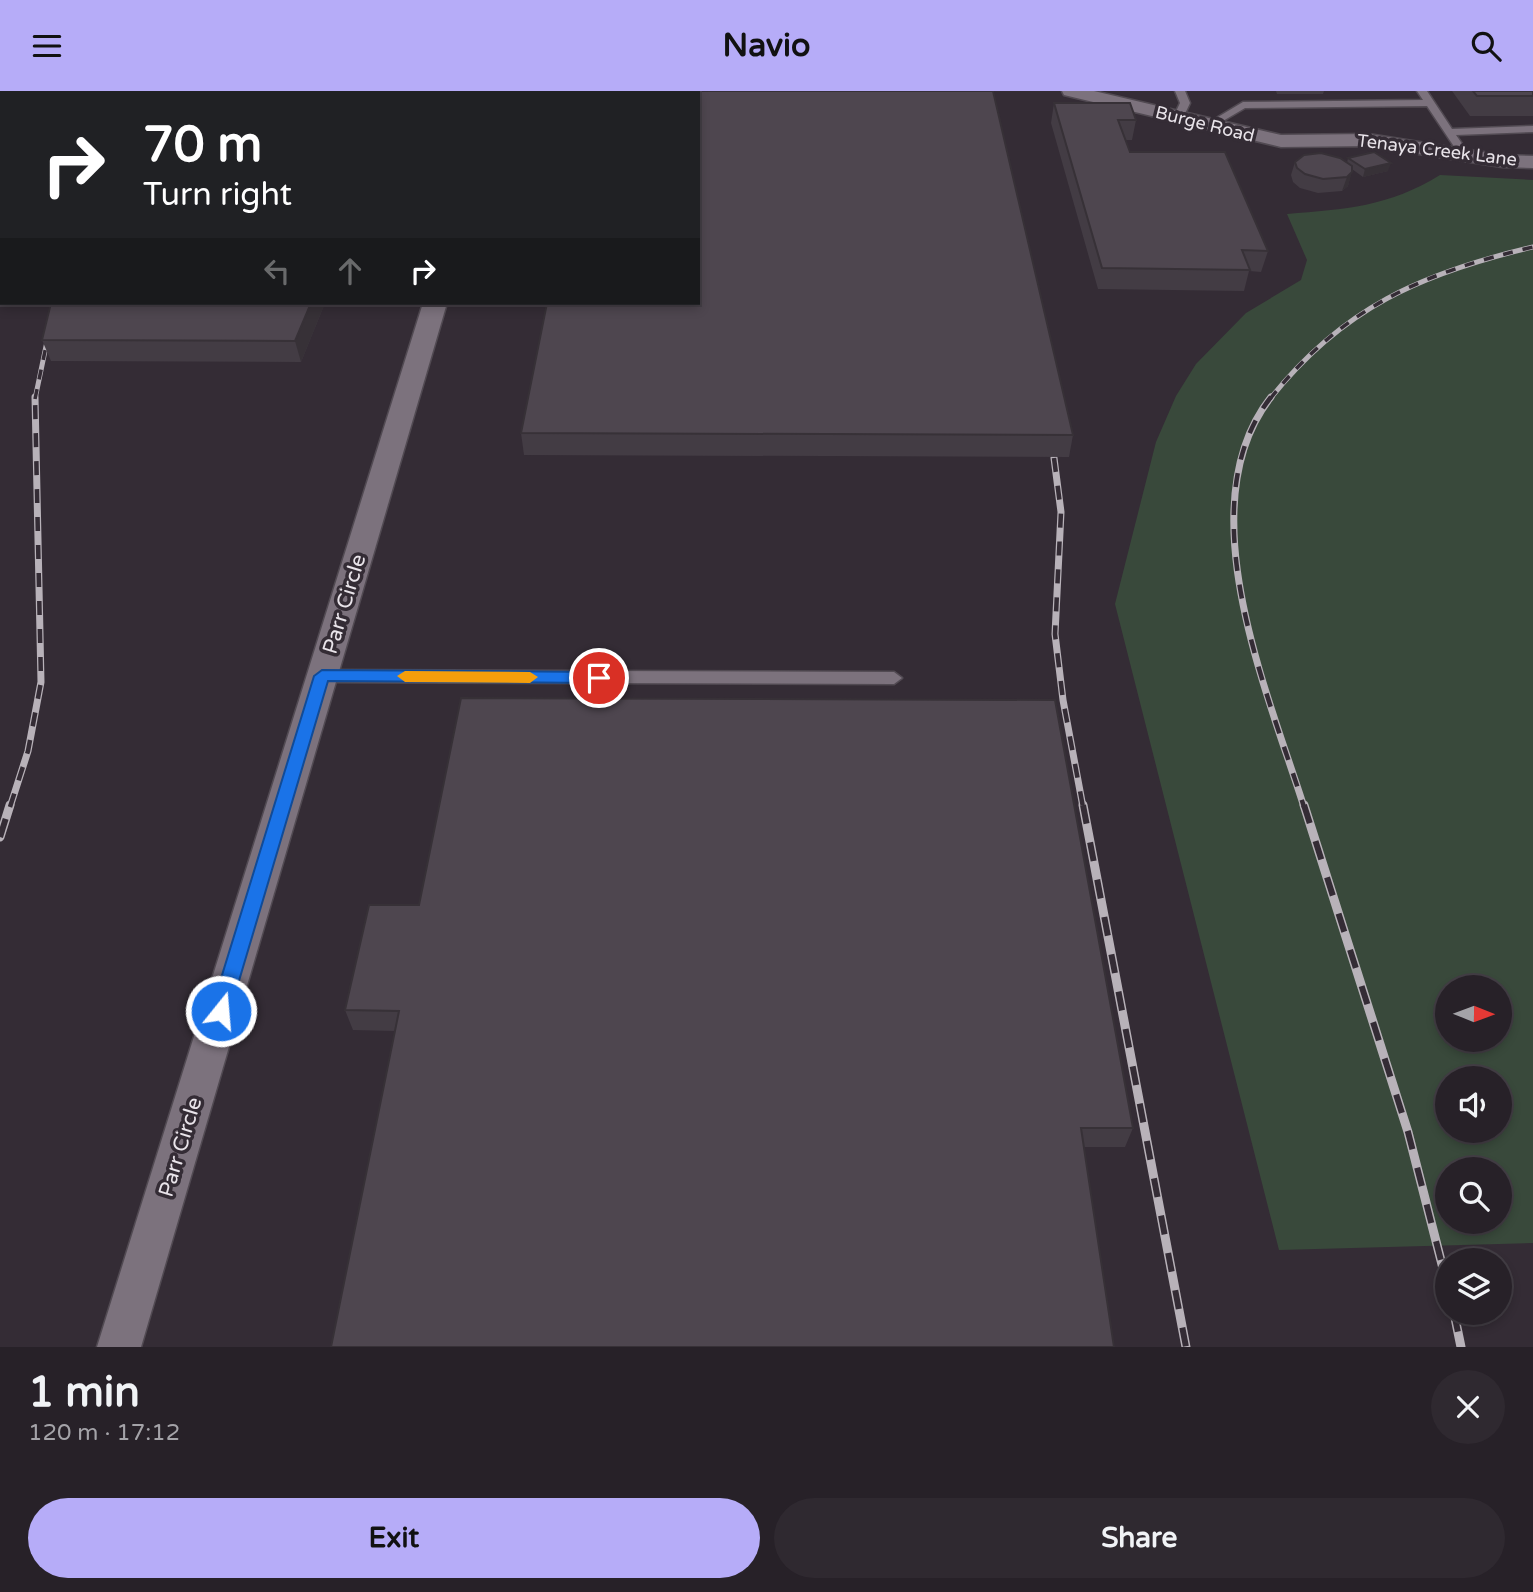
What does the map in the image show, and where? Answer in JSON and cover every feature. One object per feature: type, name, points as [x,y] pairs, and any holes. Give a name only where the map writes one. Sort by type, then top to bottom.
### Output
[{"type":"street","name":"Burge Road","points":[[1071,91],[1246,135],[1298,141]]},
{"type":"street","name":"Tenaya Creek Lane","points":[[1298,141],[1368,139],[1465,155],[1533,162]]},
{"type":"street","name":"Parr Circle","points":[[120,1347],[434,305]]},
{"type":"lane","points":[[1178,118],[1185,103],[1181,91]]},
{"type":"lane","points":[[1378,91],[1388,104]]},
{"type":"lane","points":[[1422,91],[1465,155]]},
{"type":"lane","points":[[1243,92],[1243,105]]},
{"type":"lane","points":[[1208,126],[1243,105],[1430,103]]},
{"type":"lane","points":[[1449,132],[1533,129]]},
{"type":"lane","points":[[322,676],[894,678]]},
{"type":"green space","points":[[1440,175],[1533,180],[1533,1243],[1279,1250],[1115,604],[1156,442],[1176,396],[1196,364],[1246,313],[1301,280],[1307,260],[1287,214],[1366,205],[1402,194]]},
{"type":"building","points":[[700,91],[993,91],[1073,435],[521,433],[547,305],[700,305]]},
{"type":"building","points":[[1473,91],[1533,91],[1533,96],[1477,96]]},
{"type":"building","points":[[1054,103],[1130,103],[1136,120],[1118,120],[1130,152],[1225,152],[1268,251],[1242,250],[1250,270],[1102,268]]},
{"type":"building","points":[[1374,152],[1391,163],[1365,169],[1348,158]]},
{"type":"building","points":[[1321,153],[1340,158],[1352,166],[1352,172],[1347,177],[1323,179],[1305,174],[1297,168],[1295,162],[1304,155]]},
{"type":"building","points":[[51,305],[310,305],[295,341],[42,340]]},
{"type":"building","points":[[461,698],[1055,700],[1133,1128],[1081,1128],[1114,1347],[331,1347],[399,1011],[345,1010],[369,905],[419,905]]},
{"type":"railway","points":[[1270,399],[1297,367],[1326,341],[1387,299],[1455,269],[1533,247]]},
{"type":"railway","points":[[35,399],[55,305]]},
{"type":"railway","points":[[1271,397],[1247,441],[1235,491],[1235,544],[1242,600],[1255,656],[1304,807]]},
{"type":"railway","points":[[10,807],[28,751],[41,682],[35,399]]},
{"type":"railway","points":[[1054,458],[1061,512],[1055,634],[1063,700],[1083,807]]},
{"type":"railway","points":[[0,837],[10,805]]},
{"type":"railway","points":[[1083,805],[1186,1347]]},
{"type":"railway","points":[[1304,805],[1408,1132],[1438,1248]]},
{"type":"railway","points":[[1456,1325],[1461,1347]]},
{"type":"slow traffic","points":[[405,676],[530,677]]},
{"type":"route","points":[[221,1011],[322,676],[599,678]]}]
